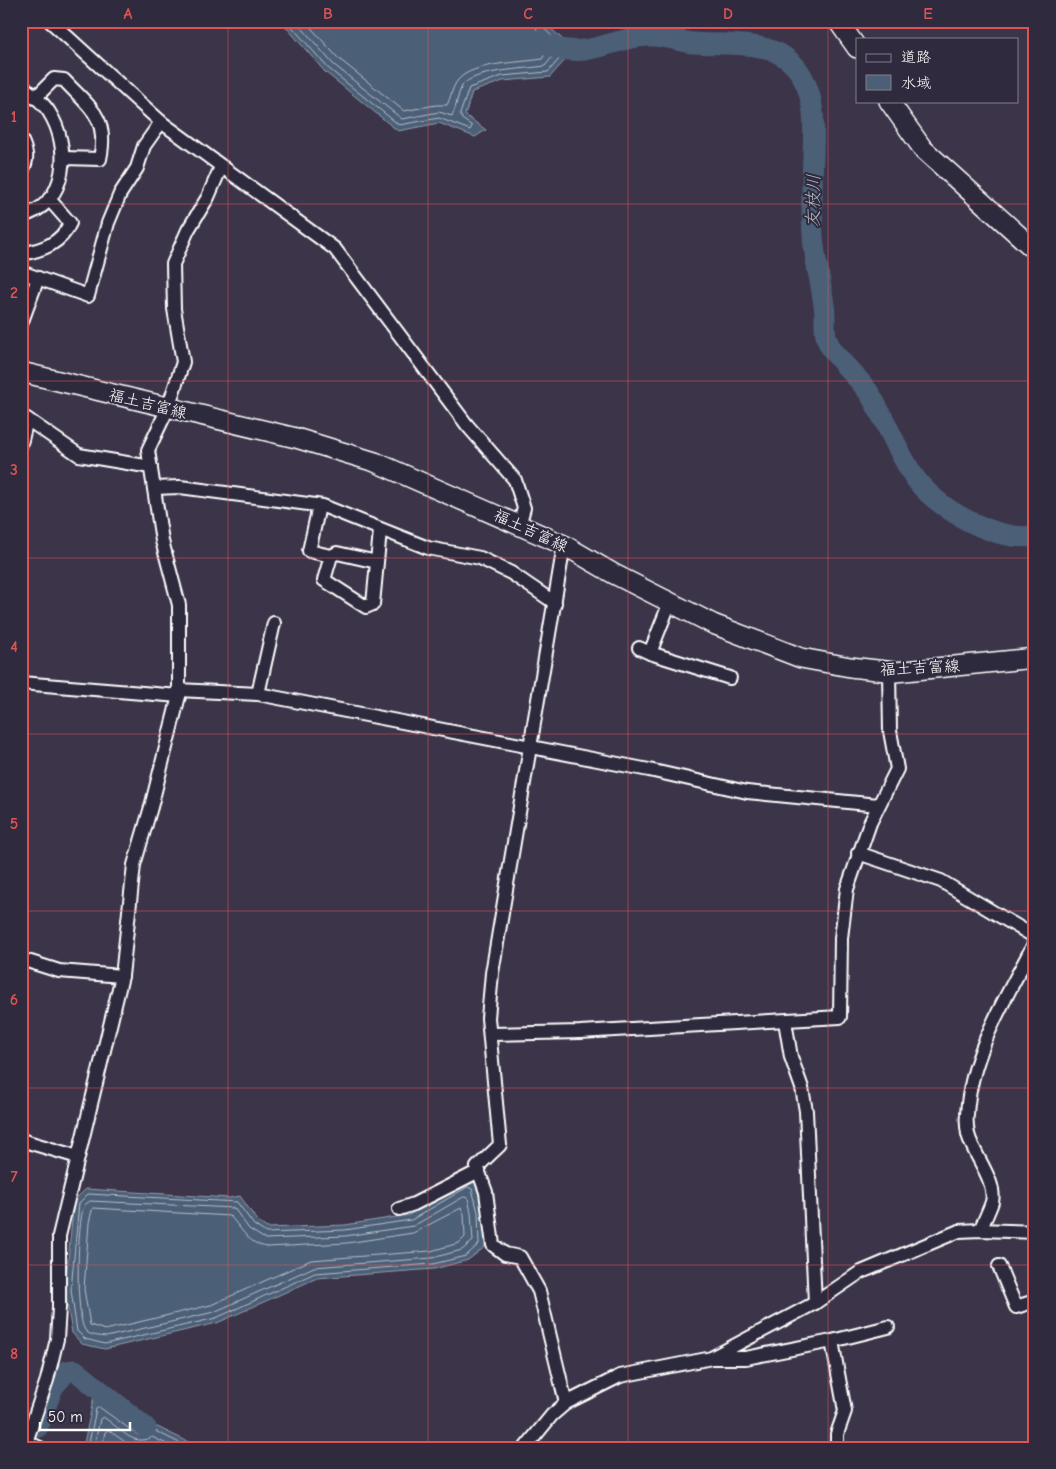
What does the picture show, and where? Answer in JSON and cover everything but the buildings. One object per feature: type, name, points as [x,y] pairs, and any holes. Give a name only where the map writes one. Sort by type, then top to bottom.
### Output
[{"type":"main road","points":[[838,21],[856,47]]},
{"type":"main road","points":[[889,102],[923,149],[1035,250]]},
{"type":"main road","name":"福土吉富線","points":[[21,372],[296,438],[375,462],[564,545],[614,574],[714,624],[801,658],[889,671],[1035,658]]},
{"type":"street","points":[[50,21],[161,122],[335,249],[467,425],[515,480],[524,508],[519,526]]},
{"type":"street","points":[[35,98],[54,79],[64,80],[95,113],[102,127],[104,140],[100,159],[64,158]]},
{"type":"street","points":[[21,85],[49,110],[61,137],[64,158],[62,178],[49,198],[39,208],[21,216]]},
{"type":"street","points":[[21,272],[88,296],[108,223],[120,194],[137,168],[144,146],[161,122]]},
{"type":"street","points":[[21,139],[27,152],[27,163],[21,172]]},
{"type":"street","points":[[40,1448],[25,1445],[47,1380],[57,1339],[60,1308],[59,1236],[122,976],[134,865],[151,807],[178,693],[180,605],[162,541],[148,450],[168,408],[182,362],[174,309],[173,264],[188,230],[208,197],[221,167]]},
{"type":"street","points":[[21,254],[49,246],[65,236],[70,223],[49,198]]},
{"type":"street","points":[[21,324],[38,278]]},
{"type":"street","points":[[21,444],[24,418],[79,455],[151,467]]},
{"type":"street","points":[[154,488],[180,487],[319,506],[428,548],[480,558],[511,573],[556,603]]},
{"type":"street","points":[[319,506],[309,550],[331,556],[337,553],[377,562]]},
{"type":"street","points":[[331,556],[324,580],[366,607],[373,604],[380,531]]},
{"type":"street","points":[[564,545],[556,603],[529,746],[492,973],[488,1018],[500,1145],[478,1167],[486,1192],[493,1245],[505,1254],[520,1257],[539,1291],[566,1403]]},
{"type":"street","points":[[670,602],[645,650],[730,678]]},
{"type":"street","points":[[258,694],[274,623]]},
{"type":"street","points":[[491,1034],[580,1032],[840,1017],[841,938],[847,890],[858,853],[878,805],[897,769],[890,731],[889,671]]},
{"type":"street","points":[[21,683],[178,693],[258,694],[529,746],[747,792],[878,805]]},
{"type":"street","points":[[858,853],[941,881],[1035,937]]},
{"type":"street","points":[[980,1230],[992,1200],[984,1167],[968,1135],[966,1117],[969,1092],[982,1052],[999,1011],[1035,942]]},
{"type":"street","points":[[21,959],[59,971],[122,976]]},
{"type":"street","points":[[785,1021],[806,1111],[815,1303]]},
{"type":"street","points":[[21,1140],[78,1157]]},
{"type":"street","points":[[399,1209],[414,1204],[479,1171]]},
{"type":"street","points":[[712,1358],[815,1303],[859,1273],[960,1231],[1035,1232]]},
{"type":"street","points":[[999,1266],[1016,1307],[1035,1301]]},
{"type":"street","points":[[525,1448],[552,1415],[566,1403],[620,1376],[712,1358],[746,1358],[832,1341],[888,1327]]},
{"type":"street","points":[[832,1341],[844,1411],[838,1434],[837,1448]]},
{"type":"water","points":[[281,21],[543,21],[574,50],[550,77],[503,81],[472,92],[465,115],[486,130],[475,137],[439,123],[398,131],[325,72]]},
{"type":"water","points":[[471,1180],[475,1181],[483,1211],[485,1247],[468,1260],[434,1269],[317,1278],[217,1323],[105,1349],[82,1344],[72,1333],[65,1290],[74,1200],[86,1189],[229,1198],[240,1196],[258,1222],[267,1228],[345,1225],[409,1215]]},
{"type":"water","points":[[94,1396],[141,1431],[149,1423],[201,1448],[83,1448]]},
{"type":"waterway","name":"友枝川","points":[[507,21],[523,34],[542,44],[563,49],[584,50],[635,37],[658,36],[693,43],[754,46],[768,49],[781,55],[793,64],[807,86],[812,105],[814,134],[813,235],[825,309],[825,332],[829,344],[839,359],[871,396],[913,475],[935,499],[950,510],[984,528],[1002,534],[1035,536]]},
{"type":"waterway","points":[[38,1427],[53,1387],[67,1371],[75,1370],[146,1428]]}]
